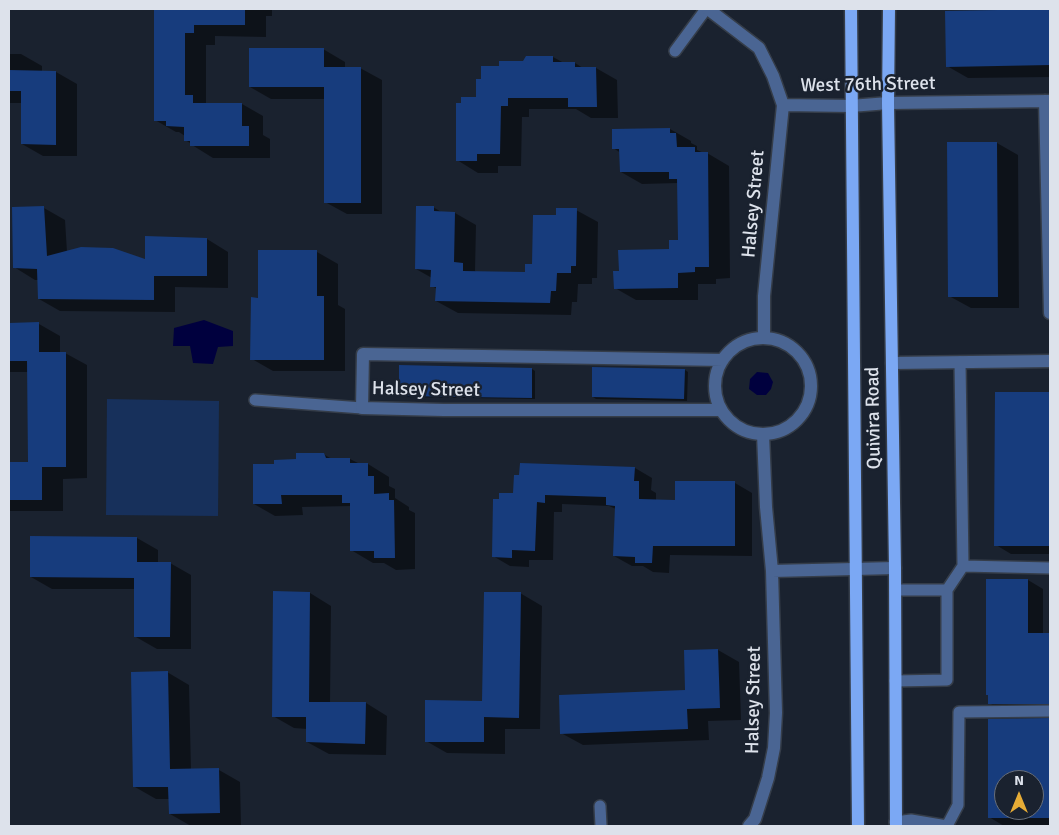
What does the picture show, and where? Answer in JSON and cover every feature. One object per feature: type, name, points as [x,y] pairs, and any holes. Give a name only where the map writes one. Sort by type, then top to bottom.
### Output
[{"type":"main road","name":"Quivira Road","points":[[851,9],[858,826]]},
{"type":"main road","name":"Quivira Road","points":[[889,9],[888,103],[895,568],[896,824]]},
{"type":"street","name":"West 76th Street","points":[[707,9],[759,48],[773,76],[783,105],[851,106],[888,103],[1048,101]]},
{"type":"street","points":[[1048,101],[1050,313]]},
{"type":"street","name":"Halsey Street","points":[[764,338],[764,296],[783,105]]},
{"type":"street","points":[[764,338],[780,341],[794,349],[804,362],[810,377],[810,394],[804,410],[794,422],[779,431],[763,434],[747,431],[732,423],[721,410],[716,397],[714,382],[718,368],[725,355],[736,346],[749,340],[764,338]]},
{"type":"street","name":"Halsey Street","points":[[721,410],[444,410],[362,408],[363,354],[723,360]]},
{"type":"street","points":[[892,363],[1050,361]]},
{"type":"street","name":"Halsey Street","points":[[749,826],[755,819],[768,778],[774,748],[776,713],[772,571],[766,507],[763,434]]},
{"type":"street","points":[[772,571],[895,568]]},
{"type":"lane","points":[[675,51],[707,9]]},
{"type":"lane","points":[[895,681],[947,680],[947,590],[963,566],[960,362]]},
{"type":"lane","points":[[255,400],[362,408]]},
{"type":"lane","points":[[963,566],[1050,568]]},
{"type":"lane","points":[[895,590],[947,590]]},
{"type":"lane","points":[[896,824],[911,820],[947,826],[958,806],[959,712],[1050,711]]},
{"type":"lane","points":[[600,806],[601,826]]},
{"type":"shaded area","points":[[204,320],[233,331],[233,346],[218,347],[213,364],[193,363],[190,346],[173,346],[174,328]]},
{"type":"shaded area","points":[[757,372],[768,373],[773,382],[771,389],[766,395],[757,395],[749,389],[750,379]]},
{"type":"shaded area","points":[[107,399],[219,401],[218,516],[106,515]]},
{"type":"building","points":[[154,9],[245,9],[245,25],[194,25],[194,33],[185,33],[185,95],[193,95],[193,103],[242,103],[242,126],[249,126],[249,146],[190,146],[190,141],[184,141],[184,127],[166,126],[166,121],[154,121]]},
{"type":"building","points":[[1050,9],[1050,65],[946,67],[945,11]]},
{"type":"building","points":[[249,48],[324,48],[324,67],[361,67],[361,203],[324,203],[324,87],[249,87]]},
{"type":"building","points":[[526,56],[553,56],[553,62],[575,62],[575,67],[596,67],[597,107],[568,107],[568,98],[508,98],[508,106],[501,106],[500,154],[477,154],[477,161],[456,161],[456,103],[461,103],[461,97],[476,97],[476,79],[481,79],[481,66],[499,66],[499,61],[523,61]]},
{"type":"building","points":[[9,70],[56,71],[56,145],[21,144],[21,91],[9,91]]},
{"type":"building","points":[[670,128],[670,133],[676,133],[677,147],[695,147],[695,152],[708,152],[709,267],[695,267],[695,272],[678,273],[678,288],[614,289],[613,271],[619,271],[618,250],[669,249],[669,240],[678,240],[677,179],[669,179],[669,172],[620,172],[619,149],[612,149],[612,129]]},
{"type":"building","points":[[947,142],[997,142],[998,297],[948,297]]},
{"type":"building","points":[[44,206],[47,256],[81,247],[113,248],[145,259],[145,236],[207,238],[207,276],[154,276],[154,300],[38,299],[37,269],[13,268],[12,207]]},
{"type":"building","points":[[416,206],[434,206],[434,211],[455,212],[454,262],[463,263],[463,271],[525,272],[525,264],[532,264],[533,215],[556,215],[556,208],[577,208],[576,266],[571,266],[571,273],[557,273],[556,291],[551,291],[550,303],[435,301],[436,287],[430,287],[431,270],[415,269]]},
{"type":"building","points":[[258,250],[317,250],[317,296],[324,296],[324,360],[250,360],[251,297],[258,298]]},
{"type":"building","points":[[39,322],[39,352],[66,352],[66,467],[42,467],[42,500],[9,500],[9,462],[28,462],[27,361],[9,361],[9,323]]},
{"type":"building","points":[[399,365],[532,368],[532,398],[399,396]]},
{"type":"building","points":[[592,367],[685,369],[684,399],[592,397]]},
{"type":"building","points":[[995,392],[1050,392],[1050,546],[994,546]]},
{"type":"building","points":[[296,453],[324,453],[326,458],[350,458],[350,463],[368,463],[368,476],[374,476],[374,494],[389,493],[389,500],[394,500],[395,558],[374,558],[374,551],[350,551],[350,503],[342,503],[342,495],[281,495],[282,504],[253,504],[253,464],[274,464],[274,460],[296,459]]},
{"type":"building","points":[[520,463],[635,467],[634,481],[639,481],[639,499],[675,500],[675,481],[735,481],[735,546],[653,546],[652,563],[635,563],[635,557],[613,556],[615,506],[606,505],[606,497],[545,495],[545,503],[537,502],[535,551],[512,550],[512,558],[492,557],[493,499],[499,499],[499,493],[513,493],[514,475],[519,475]]},
{"type":"building","points":[[30,536],[137,537],[137,562],[171,562],[170,637],[134,637],[134,578],[30,577]]},
{"type":"building","points":[[986,579],[1028,579],[1028,633],[1050,633],[1050,704],[988,704],[988,695],[986,695]]},
{"type":"building","points":[[273,591],[310,592],[309,702],[366,702],[365,744],[306,742],[306,717],[272,717]]},
{"type":"building","points":[[484,592],[521,592],[519,718],[484,717],[484,742],[425,742],[425,700],[482,701]]},
{"type":"building","points":[[718,649],[720,708],[687,709],[688,729],[560,734],[559,695],[685,690],[684,650]]},
{"type":"building","points":[[168,671],[170,769],[219,768],[220,813],[169,814],[168,787],[133,787],[131,672]]},
{"type":"building","points":[[1050,718],[1050,818],[1044,818],[1044,770],[994,770],[994,818],[988,818],[988,719]]}]
